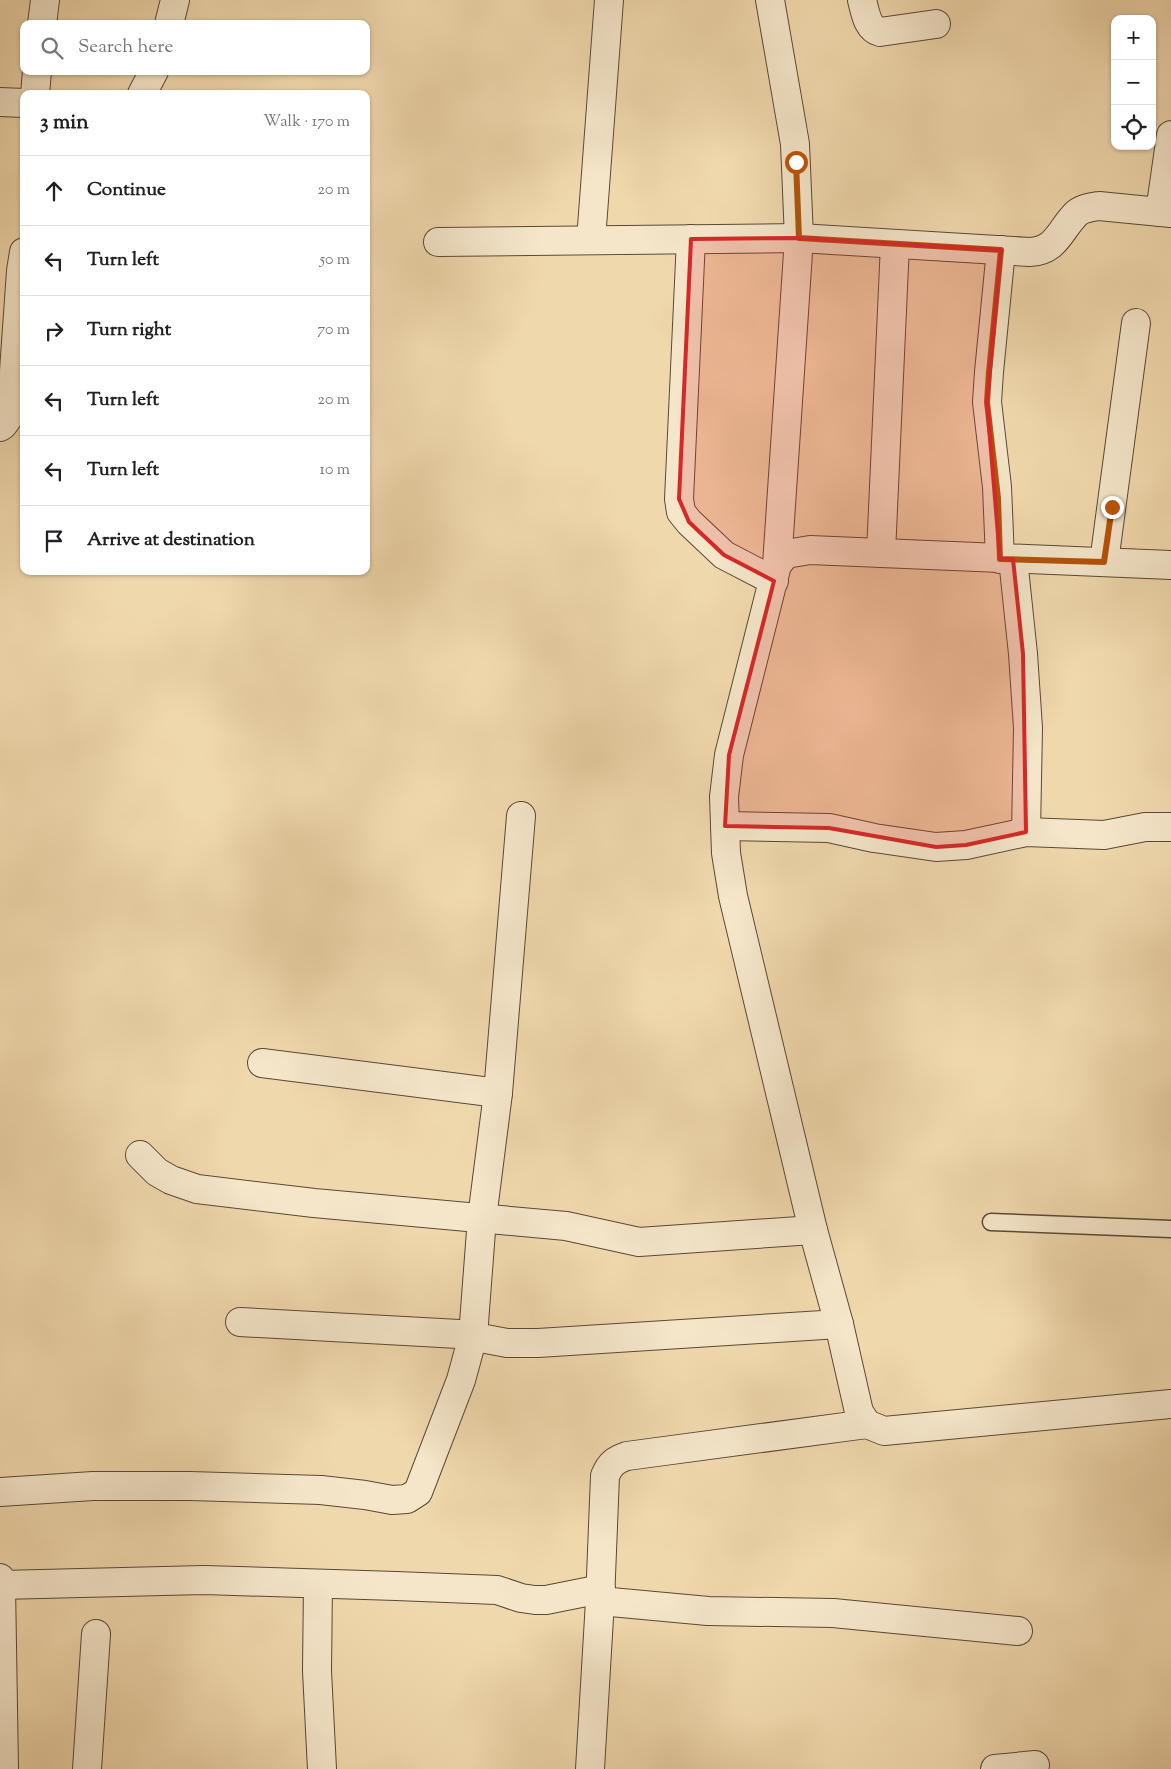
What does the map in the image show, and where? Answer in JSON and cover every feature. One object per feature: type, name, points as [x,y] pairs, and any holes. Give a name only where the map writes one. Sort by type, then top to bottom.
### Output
[{"type":"street","points":[[42,20],[45,0]]},
{"type":"street","points":[[170,20],[175,0]]},
{"type":"street","points":[[591,240],[609,0]]},
{"type":"street","points":[[770,0],[795,144],[799,238],[776,573],[729,755],[724,797],[726,853],[733,896],[813,1230],[839,1324],[859,1412],[867,1424]]},
{"type":"street","points":[[862,0],[871,28],[875,31],[880,32],[936,24]]},
{"type":"street","points":[[36,90],[37,75]]},
{"type":"street","points":[[144,90],[152,75]]},
{"type":"street","points":[[0,102],[20,102]]},
{"type":"street","points":[[438,242],[799,238],[1039,252],[1049,247],[1078,212],[1088,208],[1099,206],[1166,213],[1171,136]]},
{"type":"street","points":[[691,239],[681,512],[724,555],[776,573]]},
{"type":"street","points":[[881,553],[896,244]]},
{"type":"street","points":[[1001,250],[987,402],[1007,559],[1023,654],[1028,728],[1026,832]]},
{"type":"street","points":[[0,426],[3,426],[11,414],[20,285]]},
{"type":"street","points":[[1104,562],[1136,322]]},
{"type":"street","points":[[776,573],[786,554],[810,550],[1171,565]]},
{"type":"street","points":[[0,1492],[93,1486],[190,1486],[322,1490],[392,1500],[407,1499],[418,1492],[461,1380],[473,1336],[482,1218],[498,1093],[521,816]]},
{"type":"street","points":[[725,826],[829,828],[874,838],[936,847],[966,845],[1026,832],[1104,834],[1145,827],[1171,826]]},
{"type":"street","points":[[262,1063],[498,1093]]},
{"type":"street","points":[[140,1154],[157,1172],[171,1180],[197,1190],[324,1204],[566,1226],[639,1242],[813,1230]]},
{"type":"street","points":[[240,1322],[473,1336],[507,1343],[538,1343],[839,1324]]},
{"type":"street","points":[[590,1769],[600,1595],[604,1476],[609,1465],[616,1460],[637,1454],[867,1424],[884,1431],[1171,1404]]},
{"type":"street","points":[[4,1769],[0,1582],[195,1580],[486,1589],[535,1600],[600,1595],[708,1611],[833,1613],[1018,1631]]},
{"type":"street","points":[[318,1584],[317,1671],[322,1769]]},
{"type":"street","points":[[87,1769],[96,1634]]},
{"type":"street","points":[[995,1769],[1035,1765]]},
{"type":"lane","points":[[991,1222],[1171,1229]]},
{"type":"highlighted area","points":[[799,238],[1001,250],[987,402],[1000,559],[1013,559],[1023,654],[1026,832],[966,845],[936,847],[829,828],[725,826],[729,755],[774,581],[724,555],[689,522],[679,499],[691,239]]},
{"type":"route","points":[[796,162],[799,238],[1001,250],[987,402],[999,510],[1000,559],[1104,562],[1112,507]]}]
